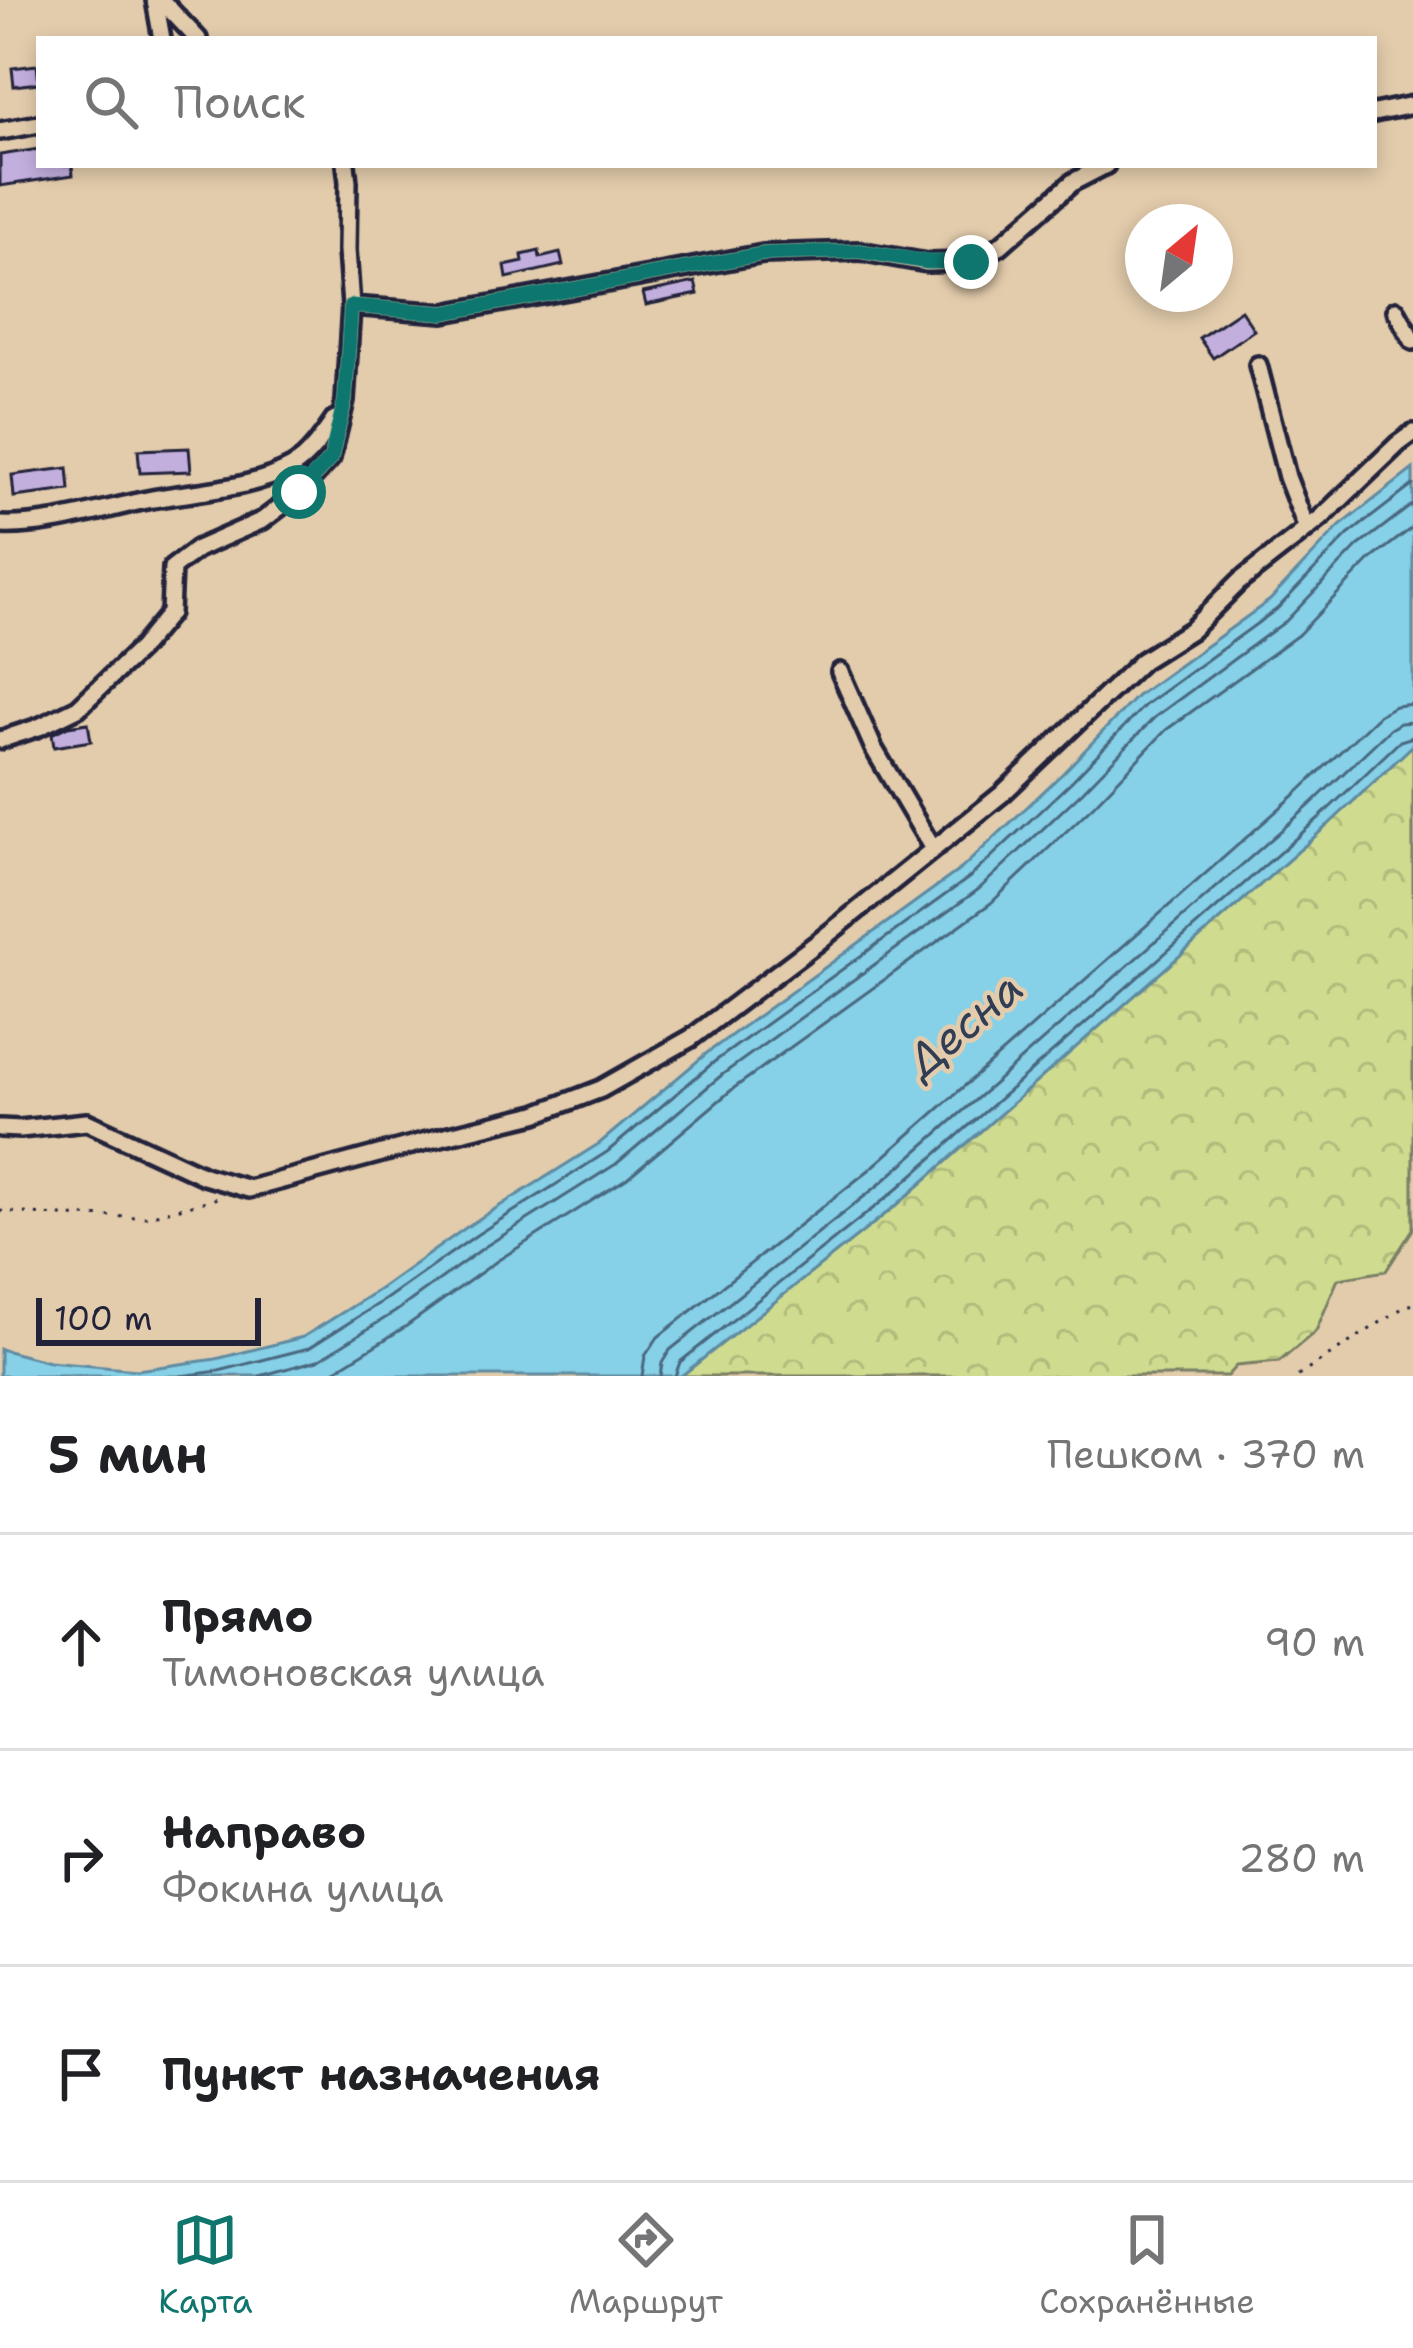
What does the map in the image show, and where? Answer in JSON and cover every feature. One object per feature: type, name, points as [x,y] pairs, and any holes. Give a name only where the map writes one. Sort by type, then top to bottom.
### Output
[{"type":"street","points":[[158,0],[162,36]]},
{"type":"street","points":[[158,0],[195,36]]},
{"type":"street","points":[[1377,112],[1413,105]]},
{"type":"street","points":[[0,130],[36,124]]},
{"type":"street","points":[[0,740],[78,708],[170,613],[172,568],[196,548],[263,520],[331,458],[345,400],[351,306],[346,168]]},
{"type":"street","points":[[351,306],[444,313],[763,254],[859,251],[928,262],[971,262],[1000,246],[1073,182],[1100,168]]},
{"type":"street","points":[[1396,310],[1413,341]]},
{"type":"street","points":[[1258,365],[1287,477],[1307,529]]},
{"type":"street","points":[[0,525],[28,526],[266,479],[298,464],[326,432],[345,400]]},
{"type":"street","points":[[0,1128],[87,1122],[205,1176],[249,1190],[536,1114],[601,1090],[691,1039],[933,850],[1002,794],[1142,661],[1191,630],[1239,582],[1307,529],[1413,433]]},
{"type":"street","points":[[840,672],[874,749],[933,850]]},
{"type":"path","points":[[0,1211],[145,1217],[249,1190]]},
{"type":"path","points":[[1298,1376],[1413,1304]]},
{"type":"green space","points":[[1413,745],[1413,1229],[1386,1271],[1338,1279],[1316,1331],[1279,1362],[1236,1366],[1227,1376],[681,1376],[898,1204]]},
{"type":"water","name":"Десна","points":[[1413,469],[1413,745],[898,1204],[681,1376],[0,1376],[0,1349],[49,1362],[137,1370],[216,1359],[303,1337],[380,1289],[471,1224],[600,1143],[707,1053],[962,868],[1137,696],[1270,600],[1340,526]]},
{"type":"building","points":[[36,65],[36,83],[14,86],[12,68]]},
{"type":"building","points":[[36,149],[36,168],[72,168],[73,175],[0,186],[0,155]]},
{"type":"building","points":[[539,251],[540,258],[560,253],[563,265],[507,278],[505,266],[523,262],[522,255]]},
{"type":"building","points":[[695,282],[698,294],[646,305],[643,293]]},
{"type":"building","points":[[1241,310],[1254,330],[1213,358],[1199,338]]},
{"type":"building","points":[[189,448],[191,471],[140,473],[138,450]]},
{"type":"building","points":[[68,468],[70,490],[14,497],[12,475]]},
{"type":"building","points":[[88,723],[91,741],[54,747],[52,734]]},
{"type":"route","points":[[299,492],[331,458],[345,400],[351,306],[444,313],[763,254],[859,251],[928,262],[971,262]]}]
